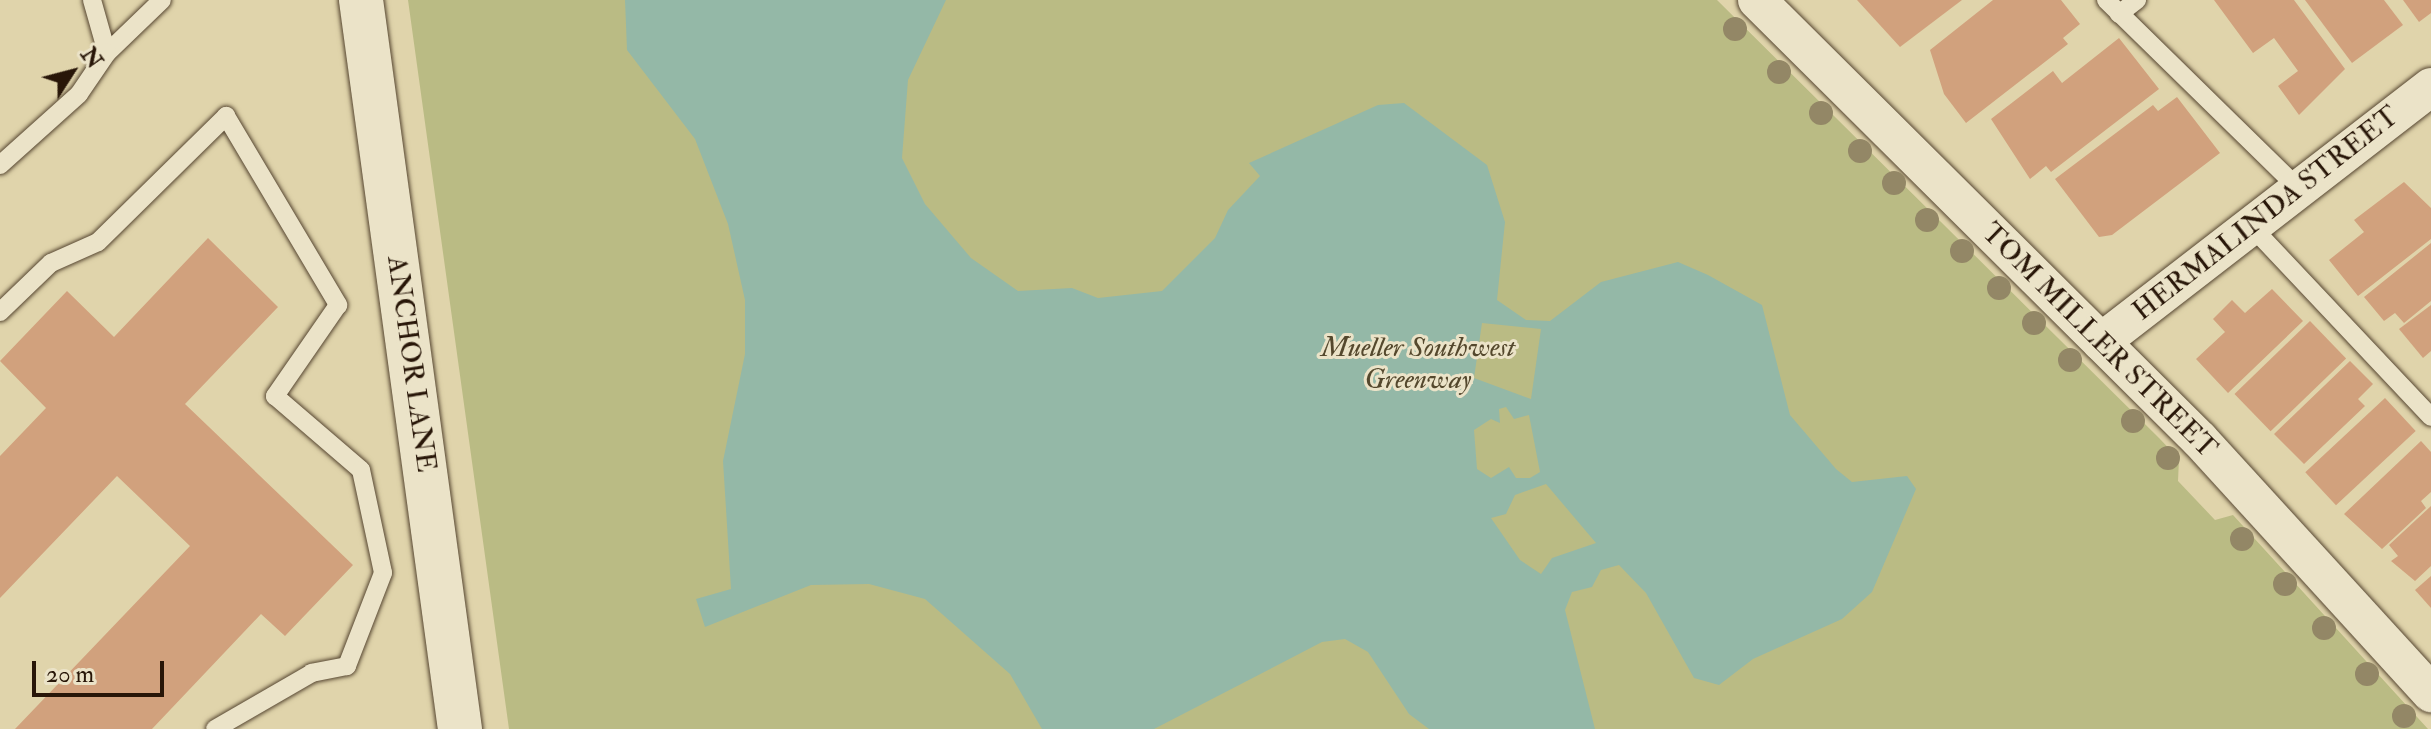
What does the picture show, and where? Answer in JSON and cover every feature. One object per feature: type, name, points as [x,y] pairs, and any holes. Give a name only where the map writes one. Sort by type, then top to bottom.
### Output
[{"type":"street","name":"ANCHOR LANE","points":[[361,0],[460,729]]},
{"type":"street","name":"TOM MILLER STREET","points":[[1757,0],[2101,342],[2431,693]]},
{"type":"street","name":"HERMALINDA STREET","points":[[2101,342],[2431,87]]},
{"type":"lane","points":[[92,0],[107,53]]},
{"type":"lane","points":[[0,165],[79,94],[107,53],[162,0]]},
{"type":"lane","points":[[2106,0],[2299,189]]},
{"type":"lane","points":[[2119,14],[2137,0]]},
{"type":"lane","points":[[0,312],[51,263],[98,242],[226,116],[338,305],[275,396],[361,470],[383,573],[347,666],[312,673],[215,729]]},
{"type":"lane","points":[[2251,226],[2431,417]]},
{"type":"green space","name":"Mueller Southwest Greenway","points":[[408,0],[1717,0],[2159,438],[2179,459],[2178,481],[2215,520],[2233,515],[2428,729],[509,729]]},
{"type":"shaded area","points":[[625,0],[946,0],[908,80],[902,158],[925,204],[971,258],[1018,291],[1072,288],[1098,298],[1162,291],[1215,238],[1228,210],[1260,176],[1249,163],[1378,105],[1404,103],[1487,165],[1505,222],[1497,300],[1526,320],[1550,321],[1601,282],[1678,262],[1708,275],[1762,305],[1790,415],[1836,469],[1852,482],[1907,476],[1916,489],[1872,592],[1842,619],[1753,659],[1719,685],[1694,678],[1646,593],[1619,565],[1601,570],[1592,587],[1572,592],[1565,610],[1595,729],[1429,729],[1409,714],[1368,652],[1345,639],[1322,642],[1154,729],[1042,729],[1010,674],[925,599],[869,584],[811,585],[705,627],[696,599],[731,589],[723,461],[745,354],[745,300],[728,224],[695,139],[627,50]],"holes":[[[1482,323],[1541,329],[1531,399],[1474,378]],[[1506,407],[1514,419],[1529,415],[1540,472],[1530,478],[1516,478],[1509,467],[1491,478],[1477,469],[1474,430],[1491,419],[1500,423],[1499,409]],[[1546,484],[1596,543],[1552,558],[1541,574],[1520,560],[1491,518],[1506,514],[1515,495]]]},
{"type":"building","points":[[1857,0],[1962,0],[1900,47]]},
{"type":"building","points":[[1993,0],[2061,0],[2080,24],[2063,38],[2068,44],[1966,123],[1944,94],[1930,50]]},
{"type":"building","points":[[2214,0],[2294,0],[2345,69],[2299,115],[2278,86],[2298,71],[2274,38],[2253,53]]},
{"type":"building","points":[[2305,0],[2384,0],[2403,25],[2352,63]]},
{"type":"building","points":[[2403,0],[2431,0],[2431,13],[2419,22]]},
{"type":"building","points":[[2119,38],[2159,89],[2051,172],[2046,166],[2030,179],[1991,119],[2053,71],[2062,83]]},
{"type":"building","points":[[2177,97],[2220,153],[2112,235],[2099,237],[2055,179],[2153,105],[2158,111]]},
{"type":"building","points":[[2404,182],[2431,208],[2431,239],[2358,296],[2329,260],[2364,232],[2354,220]]},
{"type":"building","points":[[208,238],[278,307],[185,404],[353,565],[285,636],[261,614],[152,729],[15,729],[190,546],[117,476],[0,598],[0,456],[46,408],[0,361],[67,291],[114,337]]},
{"type":"building","points":[[2431,243],[2431,301],[2404,323],[2395,313],[2384,321],[2364,297]]},
{"type":"building","points":[[2272,289],[2303,321],[2228,393],[2196,359],[2225,332],[2213,319],[2232,300],[2245,313]]},
{"type":"building","points":[[2431,305],[2431,351],[2423,358],[2399,329]]},
{"type":"building","points":[[2310,321],[2346,358],[2271,431],[2234,394]]},
{"type":"building","points":[[2350,361],[2373,384],[2358,399],[2365,406],[2304,464],[2274,434]]},
{"type":"building","points":[[2385,398],[2416,431],[2336,505],[2305,472]]},
{"type":"building","points":[[2421,441],[2431,452],[2431,492],[2421,501],[2426,508],[2382,549],[2344,514]]},
{"type":"building","points":[[2431,506],[2431,566],[2415,581],[2391,561],[2398,556],[2389,545]]},
{"type":"building","points":[[2431,576],[2431,608],[2415,590]]}]
